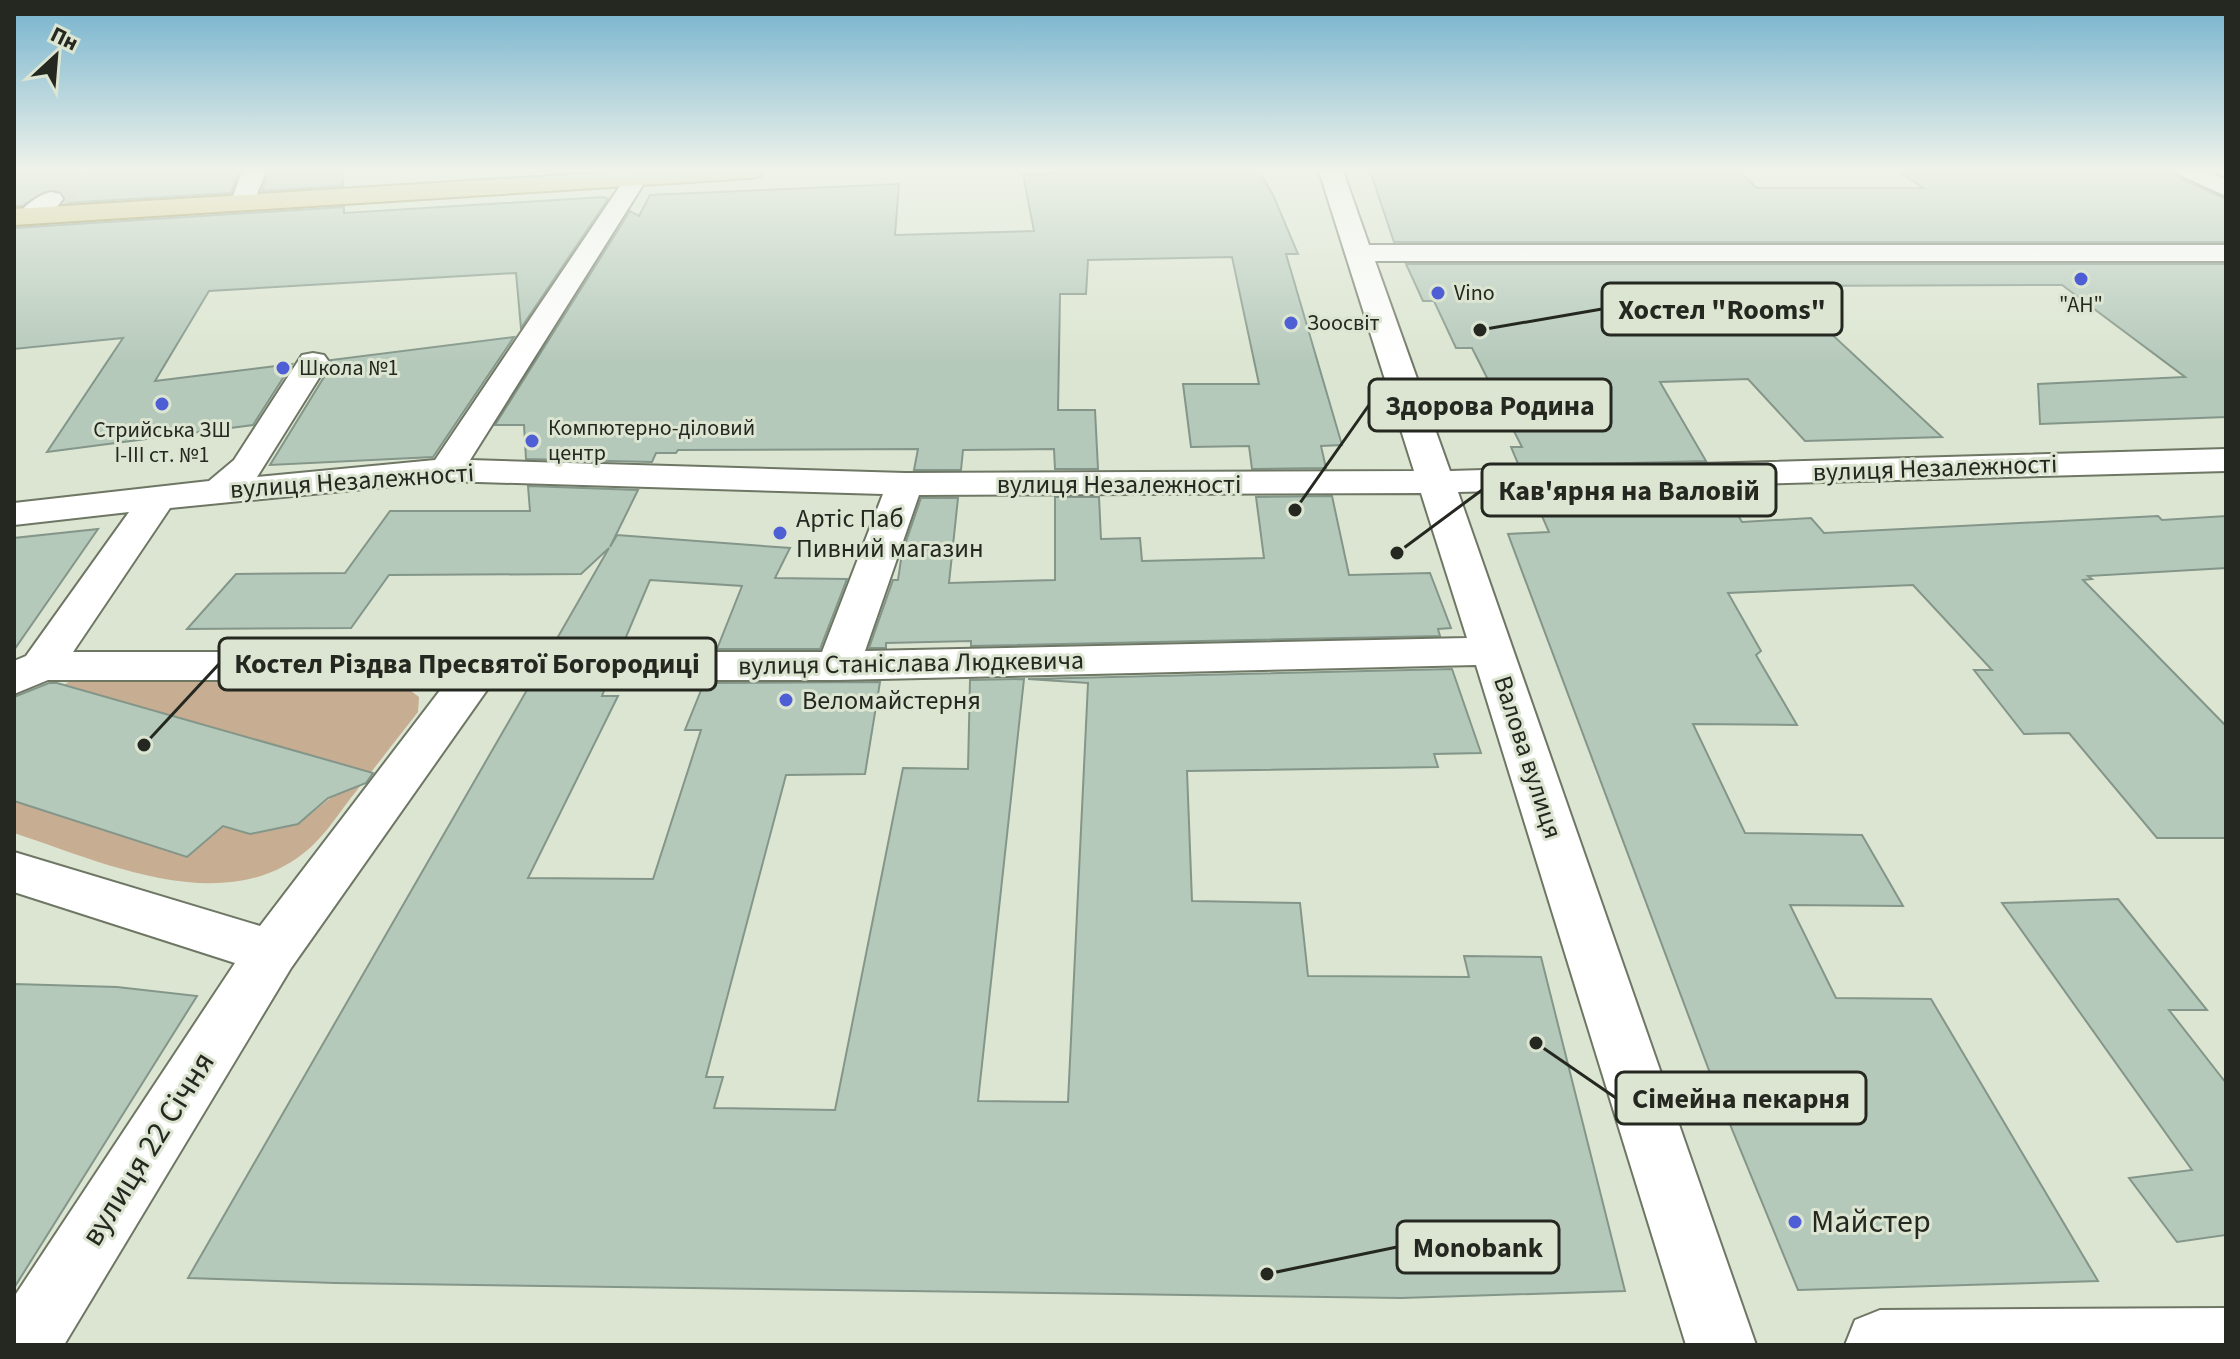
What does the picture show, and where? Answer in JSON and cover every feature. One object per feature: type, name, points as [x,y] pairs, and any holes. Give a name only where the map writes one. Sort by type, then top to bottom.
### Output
[{"type":"street","points":[[446,470],[599,234]]},
{"type":"street","name":"Валова вулиця","points":[[1353,234],[1721,1345]]},
{"type":"street","points":[[1359,253],[2226,253]]},
{"type":"street","points":[[220,491],[247,467],[313,362]]},
{"type":"street","name":"вулиця Незалежності","points":[[14,514],[446,470],[905,484],[1435,482],[2226,460]]},
{"type":"street","points":[[838,666],[905,484]]},
{"type":"street","points":[[27,673],[158,498]]},
{"type":"street","name":"вулиця Станіслава Людкевича","points":[[27,673],[482,666],[838,666],[1493,651]]},
{"type":"street","name":"вулиця 22 Січня","points":[[24,1345],[272,952],[482,666]]},
{"type":"street","points":[[14,872],[272,952]]},
{"type":"street","points":[[1880,1345],[2226,1343]]},
{"type":"shaded area","points":[[73,679],[371,684],[407,688],[419,697],[418,712],[311,847],[278,869],[242,881],[204,883],[125,870],[14,833],[14,801],[187,857],[223,826],[250,834],[298,824],[364,771],[64,685]]},
{"type":"building","points":[[14,234],[584,234],[521,328],[516,273],[209,291],[155,381],[292,364],[253,425],[47,452],[123,338],[14,349]]},
{"type":"building","points":[[615,234],[1290,234],[1298,254],[1286,254],[1342,445],[1321,446],[1326,468],[1252,469],[1249,446],[1191,447],[1183,384],[1259,384],[1232,257],[1088,260],[1086,294],[1060,294],[1058,410],[1095,410],[1098,469],[1055,469],[1054,449],[963,450],[961,470],[914,470],[918,449],[678,450],[676,453],[656,453],[652,462],[526,459],[524,425],[495,425]]},
{"type":"building","points":[[1391,234],[2226,234],[2226,242],[1394,242]]},
{"type":"building","points":[[1406,264],[2226,264],[2226,417],[2040,424],[2038,384],[2185,377],[2062,285],[1780,286],[1942,437],[1805,441],[1748,379],[1660,382],[1706,461],[1519,466],[1511,447],[1522,447],[1472,348],[1456,348],[1434,301],[1423,301]]},
{"type":"building","points":[[514,337],[433,457],[270,465],[332,364],[331,360]]},
{"type":"building","points":[[528,486],[638,490],[610,547],[617,535],[790,548],[775,578],[847,579],[820,649],[717,649],[742,586],[650,580],[621,649],[551,649],[609,548],[581,574],[389,575],[351,628],[187,629],[236,574],[345,573],[390,511],[530,511]]},
{"type":"building","points":[[1722,488],[1742,522],[1811,518],[1824,533],[2158,516],[2162,520],[2226,516],[2226,568],[2088,576],[2092,579],[2083,580],[2226,726],[2226,838],[2157,838],[2069,733],[2024,734],[1974,670],[1992,670],[1913,585],[1728,593],[1761,651],[1756,655],[1797,725],[1693,724],[1745,833],[1862,835],[1903,906],[1790,905],[1836,998],[1931,999],[2098,1281],[1798,1290],[1722,1105],[1508,534],[1549,532],[1532,493]]},
{"type":"building","points":[[1332,496],[1349,575],[1430,573],[1451,628],[1438,629],[1440,636],[971,646],[971,641],[886,643],[886,648],[869,648],[893,580],[898,580],[902,553],[921,498],[958,498],[949,583],[1055,580],[1055,497],[1099,497],[1101,539],[1140,538],[1142,561],[1264,558],[1256,497]]},
{"type":"building","points":[[98,529],[14,650],[14,538]]},
{"type":"building","points":[[1452,669],[1481,753],[1434,754],[1438,767],[1187,771],[1192,901],[1300,903],[1308,976],[1469,977],[1464,956],[1541,957],[1625,1291],[1401,1298],[335,1283],[188,1278],[531,683],[607,683],[602,696],[618,696],[528,878],[653,879],[701,730],[685,730],[704,683],[880,682],[865,774],[786,775],[706,1077],[723,1077],[714,1108],[835,1110],[903,768],[968,769],[970,680],[1024,679],[978,1101],[1068,1102],[1088,683],[1028,679]]},
{"type":"building","points":[[49,683],[373,773],[366,783],[328,798],[298,824],[250,834],[223,826],[187,857],[14,801],[14,697]]},
{"type":"building","points":[[2118,899],[2207,1010],[2169,1010],[2226,1083],[2226,1235],[2177,1242],[2129,1178],[2192,1170],[2002,903]]},
{"type":"building","points":[[14,984],[117,987],[197,996],[14,1288]]},
{"type":"place","name":"\"АН\"","points":[[2081,279]]},
{"type":"place","name":"Vino","points":[[1438,293]]},
{"type":"place","name":"Зоосвіт","points":[[1291,323]]},
{"type":"place","name":"Хостел \"Rooms\"","points":[[1480,330]]},
{"type":"place","name":"Школа №1","points":[[283,368]]},
{"type":"place","name":"Стрийська ЗШ І-ІІІ ст. №1","points":[[162,404]]},
{"type":"place","name":"Компютерно-діловий центр","points":[[532,441]]},
{"type":"place","name":"Здорова Родина","points":[[1295,510]]},
{"type":"place","name":"Артіс Паб Пивний магазин","points":[[780,533]]},
{"type":"place","name":"Кав'ярня на Валовій","points":[[1397,553]]},
{"type":"place","name":"Веломайстерня","points":[[786,700]]},
{"type":"place","name":"Костел Різдва Пресвятої Богородиці","points":[[144,745]]},
{"type":"place","name":"Сімейна пекарня","points":[[1536,1043]]},
{"type":"place","name":"Майстер","points":[[1795,1222]]},
{"type":"place","name":"Monobank","points":[[1267,1274]]}]
